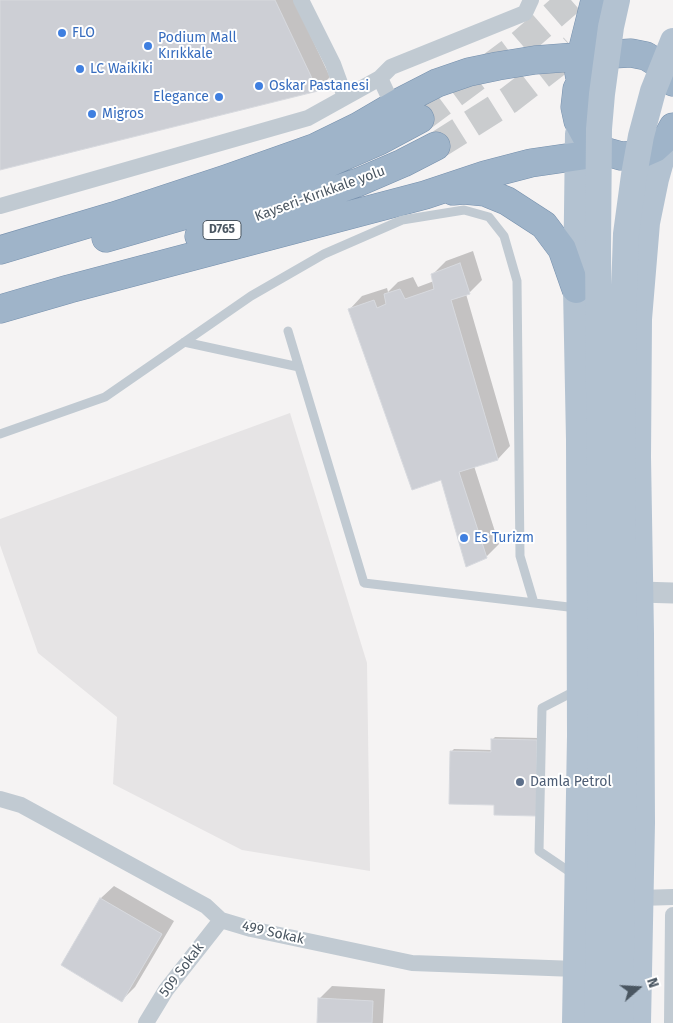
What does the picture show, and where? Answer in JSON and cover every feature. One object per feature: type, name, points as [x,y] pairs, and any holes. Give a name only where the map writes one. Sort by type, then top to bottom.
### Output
[{"type":"highway","points":[[595,0],[581,56],[575,106],[578,121],[584,134],[594,145],[607,152],[621,156],[639,155],[655,148],[670,132]]},
{"type":"highway","points":[[0,250],[114,216],[314,148],[359,126],[437,83],[468,72],[535,60],[631,53],[646,56],[659,64],[670,75],[673,82]]},
{"type":"highway","points":[[578,89],[585,74],[598,62],[614,54]]},
{"type":"highway","name":"Kayseri-Kırıkkale yolu","points":[[0,268],[203,210],[290,180],[380,141],[420,119]]},
{"type":"highway","name":"Kayseri-Kırıkkale yolu","points":[[0,292],[227,228],[359,182],[436,146]]},
{"type":"highway","points":[[0,309],[425,195],[485,175],[531,163],[607,152]]},
{"type":"highway","points":[[425,195],[464,190],[485,192],[507,201],[527,213],[544,225],[562,250],[576,289]]},
{"type":"main road","points":[[617,0],[611,27],[599,129],[614,209],[626,234],[622,485],[624,693],[620,1023]]},
{"type":"main road","points":[[597,1023],[601,686],[598,248],[614,209],[634,175],[641,136],[653,91],[673,41]]},
{"type":"main road","points":[[574,1023],[580,689],[576,289],[578,121]]},
{"type":"main road","points":[[638,1023],[642,823],[638,457],[639,319],[648,223],[656,179],[670,132]]},
{"type":"street","points":[[301,0],[333,64],[345,97]]},
{"type":"street","points":[[0,206],[308,118],[380,78],[391,66],[525,13],[532,0]]},
{"type":"street","points":[[380,78],[393,106]]},
{"type":"street","points":[[640,592],[673,593]]},
{"type":"street","name":"499 Sokak","points":[[0,799],[21,804],[206,906],[221,920],[412,962],[576,969]]},
{"type":"street","points":[[640,898],[673,897]]},
{"type":"street","points":[[672,1023],[673,915]]},
{"type":"street","name":"509 Sokak","points":[[146,1023],[166,990],[221,920]]},
{"type":"lane","points":[[0,434],[105,397],[251,296],[324,254],[402,220],[464,210],[489,217],[504,236],[517,281],[520,556],[534,603]]},
{"type":"lane","points":[[288,331],[364,583],[580,609]]},
{"type":"lane","points":[[184,342],[299,367]]},
{"type":"lane","points":[[578,877],[539,851],[542,708],[580,689]]},
{"type":"shaded area","points":[[290,413],[367,663],[370,871],[242,850],[113,784],[117,717],[38,653],[0,545],[0,519]]},
{"type":"building","name":"Podium Mall Kırıkkale","points":[[0,0],[275,0],[318,91],[0,170]]},
{"type":"building","points":[[460,263],[470,294],[451,300],[498,460],[459,472],[487,558],[466,567],[441,480],[412,490],[348,309],[374,300],[377,308],[386,304],[384,294],[400,289],[405,299],[434,289],[431,274]]},
{"type":"building","points":[[491,739],[537,740],[536,816],[494,815],[494,805],[449,804],[450,751],[491,752]]},
{"type":"building","points":[[100,898],[162,934],[122,1002],[61,965]]},
{"type":"building","points":[[318,998],[373,1001],[372,1023],[317,1023]]},
{"type":"tunnel","points":[[420,119],[517,47],[571,0]]},
{"type":"tunnel","points":[[436,146],[509,100],[573,48]]},
{"type":"place","name":"FLO","points":[[62,33]]},
{"type":"place","name":"Podium Mall Kırıkkale","points":[[148,46]]},
{"type":"place","name":"LC Waikiki","points":[[80,69]]},
{"type":"place","name":"Oskar Pastanesi","points":[[259,86]]},
{"type":"place","name":"Elegance","points":[[219,97]]},
{"type":"place","name":"Migros","points":[[92,114]]},
{"type":"place","name":"Es Turizm","points":[[464,538]]},
{"type":"place","name":"Damla Petrol","points":[[520,782]]}]
